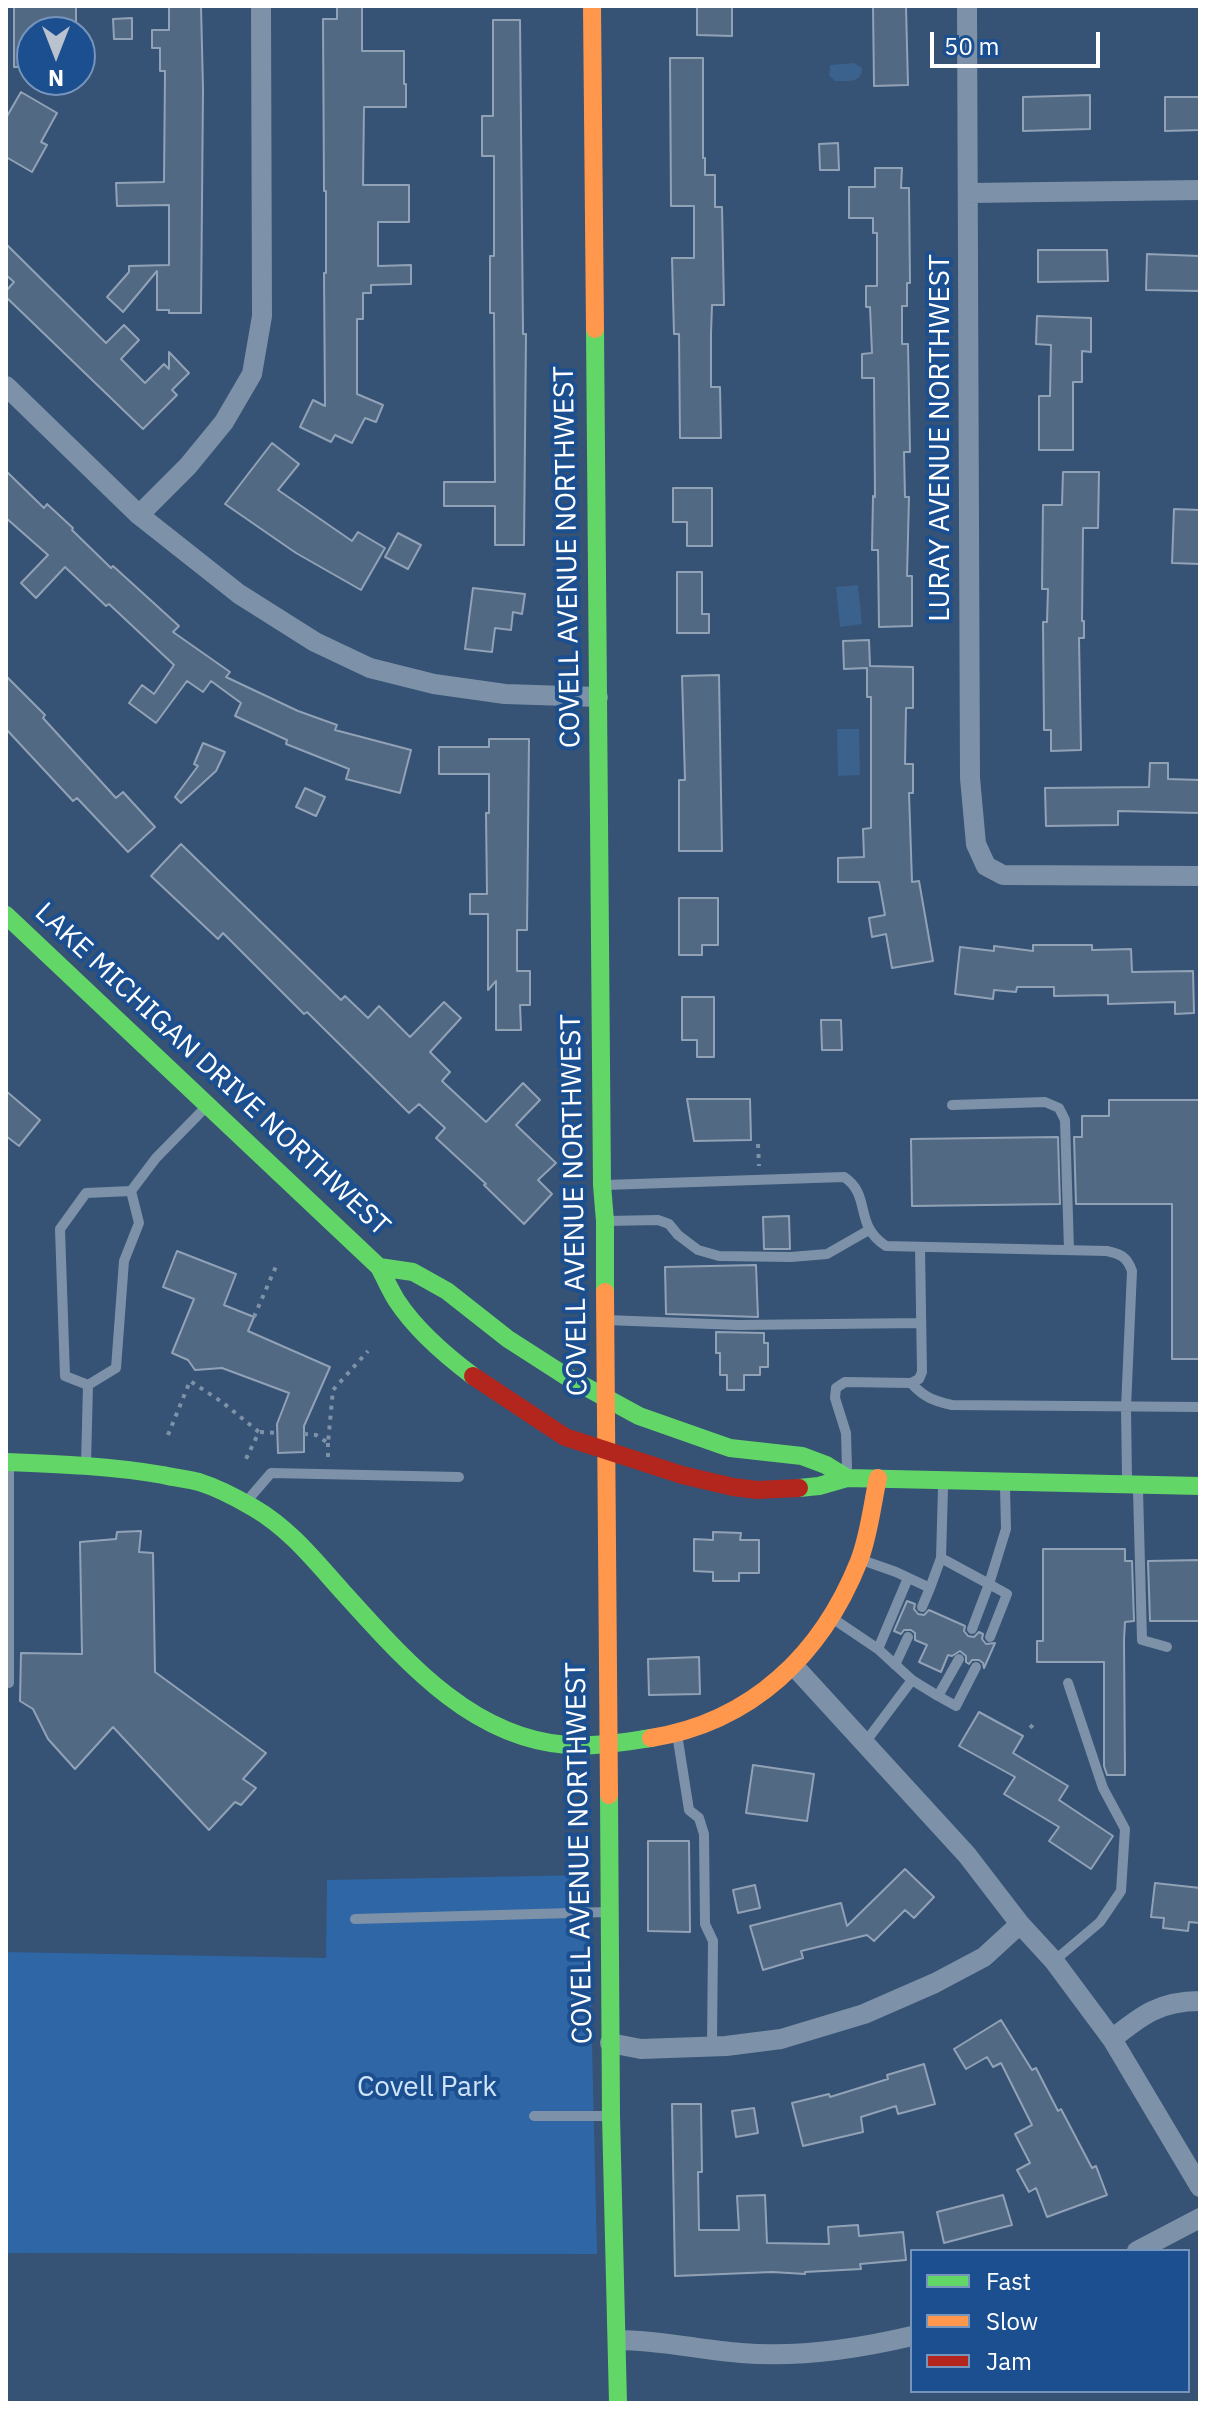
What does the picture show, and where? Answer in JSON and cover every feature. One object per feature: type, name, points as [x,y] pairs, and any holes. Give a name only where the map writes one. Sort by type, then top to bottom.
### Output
[{"type":"main road","name":"COVELL AVENUE NORTHWEST","points":[[592,6],[610,2043],[618,2403]]},
{"type":"main road","name":"LAKE MICHIGAN DRIVE NORTHWEST","points":[[6,915],[379,1267],[396,1300],[411,1320],[453,1361],[565,1437],[704,1481],[757,1490],[819,1486],[847,1478],[1200,1486]]},
{"type":"main road","name":"LAKE MICHIGAN DRIVE NORTHWEST","points":[[379,1267],[413,1272],[447,1291],[508,1339],[564,1375],[639,1416],[708,1442],[754,1452],[802,1456],[826,1465],[847,1478]]},
{"type":"main road","points":[[8,1462],[118,1467],[199,1482],[244,1503],[290,1533],[380,1633],[442,1693],[508,1732],[566,1745],[637,1742],[677,1732],[724,1717],[761,1695],[794,1666],[832,1619],[860,1559],[878,1478]]},
{"type":"street","points":[[139,515],[188,466],[224,422],[252,374],[262,316],[261,6]]},
{"type":"street","name":"LURAY AVENUE NORTHWEST","points":[[967,6],[970,778],[976,844],[986,866],[1003,875],[1200,876]]},
{"type":"street","points":[[969,193],[1200,190]]},
{"type":"street","points":[[6,386],[139,515],[239,594],[315,642],[370,668],[434,684],[505,694],[598,697]]},
{"type":"street","points":[[794,1666],[967,1855],[1020,1924],[1054,1961],[1112,2039],[1200,2187]]},
{"type":"street","points":[[610,2043],[641,2049],[781,2039],[864,2014],[935,1983],[984,1957],[1020,1924]]},
{"type":"street","points":[[1112,2039],[1147,2011],[1183,2001],[1200,2001]]},
{"type":"street","points":[[1141,2249],[1200,2218]]},
{"type":"street","points":[[618,2340],[647,2340],[742,2353],[822,2353],[910,2336]]},
{"type":"lane","points":[[952,1105],[1045,1102],[1059,1108],[1065,1120],[1069,1250]]},
{"type":"lane","points":[[131,1191],[156,1158],[208,1105]]},
{"type":"lane","points":[[602,1185],[844,1177],[858,1190],[869,1230],[886,1246],[1107,1251],[1121,1254],[1132,1271],[1126,1408],[1142,1640],[1167,1647]]},
{"type":"lane","points":[[88,1385],[116,1368],[124,1261],[139,1223],[131,1191]]},
{"type":"lane","points":[[88,1385],[65,1376],[60,1229],[86,1193],[131,1191]]},
{"type":"lane","points":[[605,1221],[658,1220],[669,1224],[698,1250],[719,1256],[827,1254],[869,1230]]},
{"type":"lane","points":[[847,1478],[846,1433],[835,1398],[836,1388],[845,1382],[911,1383],[919,1379],[922,1372],[920,1248]]},
{"type":"lane","points":[[604,1320],[738,1325],[921,1323]]},
{"type":"lane","points":[[911,1383],[931,1401],[952,1405],[1200,1407]]},
{"type":"lane","points":[[86,1466],[88,1385]]},
{"type":"lane","points":[[8,1462],[9,1683]]},
{"type":"lane","points":[[244,1503],[271,1473],[459,1477]]},
{"type":"lane","points":[[922,1607],[941,1558],[943,1479]]},
{"type":"lane","points":[[972,1629],[1006,1529],[1005,1481]]},
{"type":"lane","points":[[941,1558],[1007,1594],[990,1637]]},
{"type":"lane","points":[[860,1559],[930,1588]]},
{"type":"lane","points":[[878,1649],[908,1578]]},
{"type":"lane","points":[[832,1619],[878,1649],[912,1680],[956,1706],[976,1667]]},
{"type":"lane","points":[[895,1665],[908,1637]]},
{"type":"lane","points":[[938,1696],[959,1659]]},
{"type":"lane","points":[[864,1744],[912,1680]]},
{"type":"lane","points":[[1054,1961],[1100,1922],[1121,1891],[1125,1829],[1103,1788],[1068,1683]]},
{"type":"lane","points":[[677,1732],[689,1810],[699,1818],[704,1834],[705,1924],[713,1941],[712,2046]]},
{"type":"lane","points":[[355,1919],[609,1912]]},
{"type":"lane","points":[[534,2116],[611,2116]]},
{"type":"path","points":[[254,1317],[277,1264]]},
{"type":"path","points":[[329,1468],[333,1390],[368,1351]]},
{"type":"path","points":[[168,1435],[190,1381],[259,1432],[278,1433]]},
{"type":"path","points":[[245,1461],[259,1432]]},
{"type":"path","points":[[304,1434],[316,1435],[328,1443]]},
{"type":"green space","name":"Covell Park","points":[[588,1875],[597,2254],[6,2253],[6,1952],[326,1958],[327,1880]]},
{"type":"shaded area","points":[[854,63],[862,68],[857,79],[835,81],[829,75],[830,65]]},
{"type":"shaded area","points":[[858,585],[862,624],[840,627],[836,587]]},
{"type":"shaded area","points":[[837,729],[859,729],[860,775],[838,776]]},
{"type":"building","points":[[14,6],[76,6],[76,16],[16,16],[14,67]]},
{"type":"building","points":[[169,6],[201,6],[201,313],[157,310],[157,271],[123,312],[107,297],[129,272],[129,266],[169,265],[169,205],[117,206],[116,183],[164,182],[165,71],[160,71],[160,48],[152,48],[152,30],[169,30]]},
{"type":"building","points":[[337,6],[362,6],[362,51],[404,51],[406,84],[406,107],[364,107],[363,185],[409,185],[409,222],[378,222],[378,266],[411,265],[411,284],[371,285],[371,293],[363,293],[363,319],[357,319],[357,394],[383,405],[376,422],[365,418],[352,443],[335,435],[331,442],[300,427],[313,400],[325,406],[323,19],[337,19]]},
{"type":"building","points":[[697,6],[732,6],[732,36],[697,35]]},
{"type":"building","points":[[873,6],[906,6],[908,85],[874,86]]},
{"type":"building","points":[[132,18],[132,39],[114,39],[113,19]]},
{"type":"building","points":[[493,20],[520,20],[523,334],[526,334],[524,545],[495,545],[495,506],[444,506],[444,482],[495,482],[494,313],[490,313],[490,256],[494,256],[494,156],[482,156],[482,116],[493,116]]},
{"type":"building","points":[[670,58],[703,58],[705,175],[715,175],[715,207],[722,207],[724,305],[712,305],[711,333],[711,387],[720,387],[721,438],[680,438],[679,334],[674,334],[672,258],[694,258],[694,206],[671,206]]},
{"type":"building","points":[[1090,95],[1090,129],[1023,131],[1023,97]]},
{"type":"building","points":[[19,96],[28,96],[57,113],[41,142],[47,145],[32,172],[6,157],[6,118]]},
{"type":"building","points":[[1165,97],[1200,97],[1200,130],[1165,131]]},
{"type":"building","points":[[838,143],[839,170],[820,170],[819,144]]},
{"type":"building","points":[[875,168],[902,168],[901,188],[909,188],[910,283],[907,283],[907,306],[902,306],[902,344],[908,344],[910,452],[904,452],[905,497],[909,497],[907,576],[912,576],[912,626],[879,627],[878,550],[872,550],[874,378],[862,378],[862,354],[872,353],[866,286],[877,286],[877,233],[873,233],[873,218],[849,218],[849,187],[875,187]]},
{"type":"building","points":[[6,244],[106,343],[124,325],[139,340],[121,359],[145,383],[164,364],[169,369],[169,352],[189,373],[172,390],[177,395],[143,429],[6,297],[6,291],[14,282],[6,275]]},
{"type":"building","points":[[1038,250],[1107,250],[1108,281],[1038,282]]},
{"type":"building","points":[[1147,254],[1200,256],[1200,291],[1146,290]]},
{"type":"building","points":[[1037,316],[1091,318],[1091,352],[1082,351],[1082,382],[1073,382],[1073,450],[1039,450],[1039,396],[1050,396],[1051,345],[1036,344]]},
{"type":"building","points":[[272,443],[299,464],[278,490],[352,541],[358,532],[385,548],[361,590],[296,553],[225,504]]},
{"type":"building","points":[[6,471],[44,508],[47,504],[111,568],[113,566],[179,626],[173,632],[230,672],[226,677],[298,711],[337,725],[335,730],[411,750],[400,793],[346,779],[349,769],[286,744],[287,740],[235,716],[241,703],[211,681],[203,692],[187,681],[156,723],[129,703],[142,685],[154,694],[174,665],[65,567],[36,598],[21,583],[48,555],[6,518]]},
{"type":"building","points":[[1063,472],[1099,472],[1098,528],[1083,528],[1084,638],[1079,638],[1081,750],[1051,751],[1051,730],[1044,730],[1043,622],[1047,622],[1048,589],[1042,589],[1043,505],[1062,505]]},
{"type":"building","points":[[673,488],[712,488],[712,546],[687,546],[687,522],[673,522]]},
{"type":"building","points":[[1174,509],[1200,510],[1200,564],[1172,563]]},
{"type":"building","points":[[398,533],[421,545],[408,569],[385,557]]},
{"type":"building","points":[[677,572],[702,572],[702,614],[709,614],[709,633],[677,633]]},
{"type":"building","points":[[473,588],[525,594],[522,614],[513,612],[511,630],[495,628],[492,652],[465,649]]},
{"type":"building","points":[[869,640],[870,666],[913,667],[913,708],[906,708],[905,764],[913,764],[913,793],[909,793],[912,882],[919,881],[933,961],[892,968],[886,934],[872,937],[869,918],[885,915],[879,882],[838,882],[838,858],[864,857],[863,829],[871,828],[871,697],[867,697],[867,668],[844,669],[843,641]]},
{"type":"building","points":[[719,675],[722,851],[679,851],[679,780],[685,780],[682,676]]},
{"type":"building","points":[[6,676],[45,715],[43,718],[116,798],[123,792],[155,827],[128,852],[77,798],[73,801],[6,729]]},
{"type":"building","points":[[489,739],[529,739],[527,930],[517,930],[517,971],[530,971],[530,1005],[520,1005],[521,1030],[496,1030],[496,981],[488,990],[488,914],[470,914],[470,894],[487,894],[489,774],[439,774],[439,747],[489,747]]},
{"type":"building","points":[[203,743],[225,752],[216,771],[181,803],[175,797],[198,766],[194,764]]},
{"type":"building","points":[[1150,763],[1168,763],[1168,779],[1200,780],[1200,813],[1118,811],[1118,825],[1046,826],[1045,788],[1149,787]]},
{"type":"building","points":[[305,788],[325,797],[316,816],[296,807]]},
{"type":"building","points":[[181,844],[341,1000],[345,996],[368,1018],[379,1006],[410,1037],[444,1002],[461,1018],[430,1052],[450,1072],[442,1081],[486,1122],[523,1083],[540,1100],[516,1125],[556,1163],[538,1180],[552,1194],[524,1224],[436,1138],[445,1128],[419,1104],[409,1113],[223,933],[218,939],[151,876]]},
{"type":"building","points":[[679,898],[718,898],[718,945],[702,945],[702,955],[679,955]]},
{"type":"building","points":[[1033,945],[1092,945],[1092,950],[1131,949],[1132,972],[1193,971],[1194,1013],[1175,1014],[1175,1002],[1108,1004],[1108,995],[1054,996],[1054,987],[1017,987],[1016,992],[994,990],[993,999],[955,994],[960,947],[994,951],[994,946],[1033,951]]},
{"type":"building","points":[[682,997],[714,997],[714,1057],[697,1057],[697,1040],[682,1040]]},
{"type":"building","points":[[821,1020],[841,1020],[842,1050],[822,1050]]},
{"type":"building","points":[[6,1091],[40,1120],[19,1146],[6,1136]]},
{"type":"building","points":[[687,1099],[750,1099],[751,1140],[694,1141]]},
{"type":"building","points":[[1109,1100],[1200,1100],[1200,1359],[1172,1359],[1172,1204],[1076,1204],[1074,1137],[1082,1137],[1082,1116],[1109,1116]]},
{"type":"building","points":[[1058,1137],[1060,1204],[912,1206],[911,1139]]},
{"type":"building","points":[[789,1216],[790,1249],[764,1249],[763,1217]]},
{"type":"building","points":[[177,1251],[236,1274],[224,1305],[254,1317],[248,1331],[330,1367],[304,1426],[304,1452],[278,1453],[277,1424],[289,1393],[222,1368],[195,1370],[188,1360],[172,1353],[194,1299],[163,1287]]},
{"type":"building","points":[[756,1265],[758,1317],[666,1314],[665,1267]]},
{"type":"building","points":[[716,1332],[764,1333],[764,1343],[768,1343],[768,1367],[760,1367],[760,1375],[744,1375],[744,1390],[727,1390],[727,1375],[720,1375]]},
{"type":"building","points":[[141,1531],[139,1552],[153,1553],[155,1672],[266,1753],[243,1779],[256,1788],[241,1805],[235,1802],[209,1830],[113,1727],[75,1769],[48,1739],[33,1709],[20,1701],[21,1653],[82,1654],[80,1542],[116,1539],[117,1532]]},
{"type":"building","points":[[713,1532],[741,1533],[740,1540],[759,1540],[759,1573],[739,1573],[739,1581],[713,1581],[713,1572],[694,1571],[694,1539],[713,1540]]},
{"type":"building","points":[[1043,1549],[1125,1549],[1125,1561],[1132,1561],[1134,1621],[1125,1622],[1124,1640],[1125,1775],[1107,1775],[1104,1766],[1104,1662],[1037,1662],[1037,1641],[1043,1641]]},
{"type":"building","points":[[1200,1560],[1200,1621],[1150,1621],[1148,1561]]},
{"type":"building","points":[[907,1601],[915,1604],[918,1614],[924,1615],[929,1610],[965,1626],[968,1636],[974,1637],[979,1632],[983,1634],[986,1644],[995,1643],[984,1668],[979,1660],[972,1660],[969,1664],[966,1662],[966,1656],[960,1651],[948,1655],[941,1672],[919,1662],[927,1645],[915,1640],[915,1633],[911,1630],[904,1630],[901,1634],[894,1631]]},
{"type":"building","points":[[699,1657],[700,1694],[649,1695],[648,1659]]},
{"type":"building","points":[[979,1712],[1023,1736],[1013,1753],[1068,1786],[1059,1800],[1113,1836],[1091,1869],[1049,1841],[1059,1827],[1004,1794],[1015,1777],[959,1746]]},
{"type":"building","points":[[753,1765],[814,1774],[807,1821],[746,1813]]},
{"type":"building","points":[[648,1841],[689,1841],[690,1932],[648,1931]]},
{"type":"building","points":[[905,1869],[934,1897],[914,1918],[905,1910],[874,1941],[867,1935],[801,1951],[803,1958],[763,1970],[750,1926],[841,1903],[847,1926]]},
{"type":"building","points":[[1155,1883],[1200,1888],[1200,1923],[1189,1922],[1188,1931],[1163,1928],[1164,1918],[1151,1917]]},
{"type":"building","points":[[755,1885],[760,1908],[738,1913],[733,1890]]},
{"type":"building","points":[[1001,2020],[1032,2070],[1036,2068],[1092,2168],[1096,2166],[1107,2195],[1047,2217],[1036,2188],[1029,2192],[1017,2170],[1030,2163],[1015,2134],[1032,2125],[1001,2063],[993,2067],[987,2057],[966,2069],[954,2049]]},
{"type":"building","points":[[924,2064],[935,2104],[898,2114],[896,2106],[861,2117],[863,2132],[803,2146],[792,2103],[829,2094],[830,2097]]},
{"type":"building","points":[[672,2104],[701,2104],[699,2230],[739,2230],[737,2196],[765,2195],[767,2243],[829,2244],[828,2227],[858,2225],[859,2236],[903,2232],[906,2260],[860,2264],[861,2269],[805,2274],[772,2272],[675,2276]]},
{"type":"building","points":[[754,2108],[758,2133],[736,2137],[732,2111]]},
{"type":"building","points":[[1003,2195],[1012,2225],[944,2243],[937,2212]]},
{"type":"traffic: fast","points":[[595,329],[605,1292]]},
{"type":"traffic: fast","points":[[6,915],[379,1267],[397,1301],[413,1322],[473,1376]]},
{"type":"traffic: fast","points":[[379,1267],[413,1272],[447,1291],[508,1339],[564,1375],[639,1416],[730,1448],[802,1456],[826,1465],[847,1478]]},
{"type":"traffic: fast","points":[[6,1462],[124,1469],[213,1487],[254,1508],[279,1526],[414,1667],[469,1711],[532,1739],[567,1745],[598,1745],[651,1738]]},
{"type":"traffic: fast","points":[[799,1488],[847,1478],[1200,1486]]},
{"type":"traffic: fast","points":[[609,1795],[611,2116],[618,2403]]},
{"type":"traffic: slow","points":[[592,6],[595,329]]},
{"type":"traffic: slow","points":[[605,1292],[609,1795]]},
{"type":"traffic: slow","points":[[651,1738],[687,1730],[721,1717],[779,1678],[804,1654],[844,1595],[859,1561],[878,1478]]},
{"type":"traffic: jam","points":[[473,1376],[565,1437],[682,1475],[733,1487],[757,1490],[799,1488]]}]
